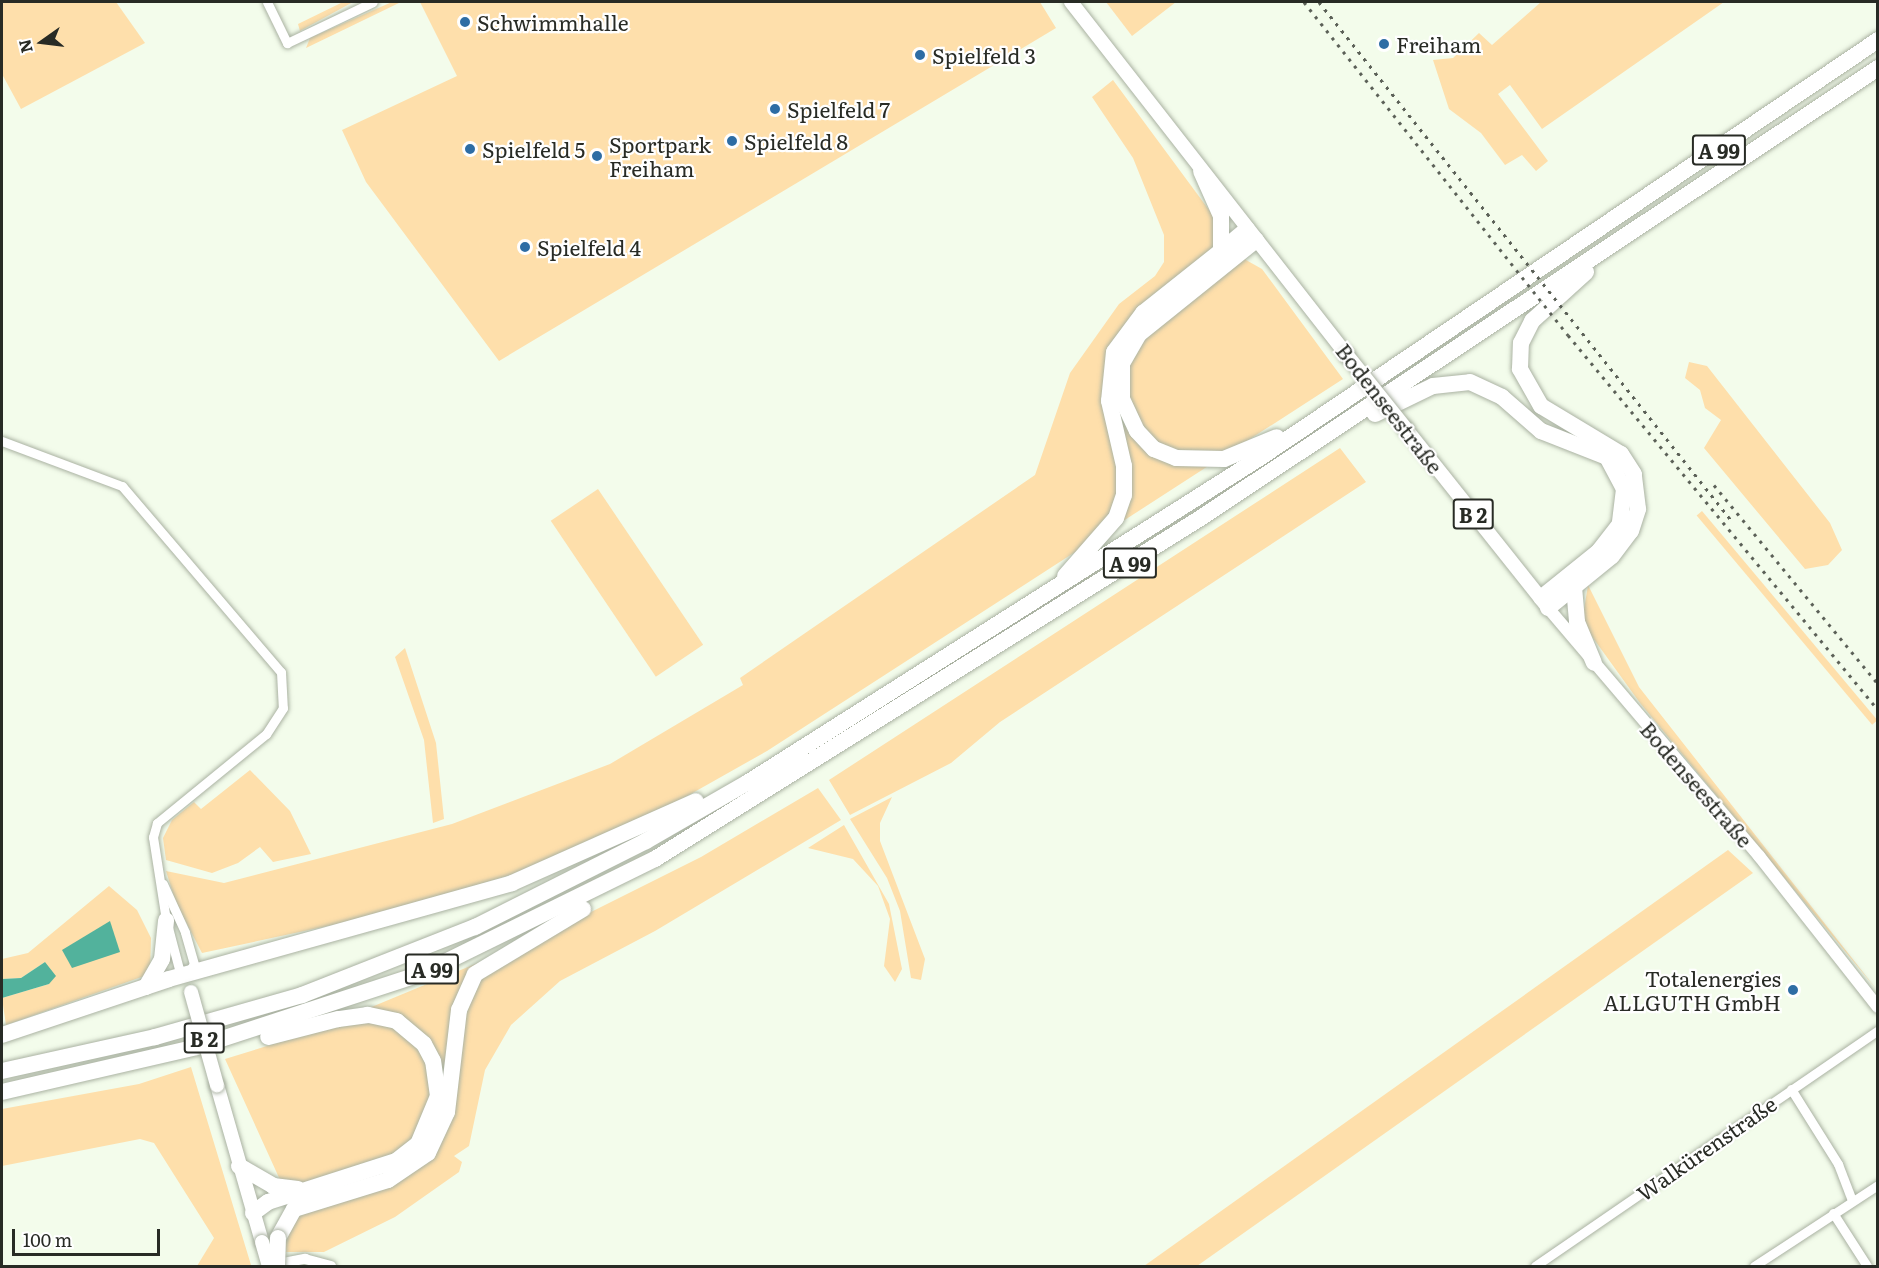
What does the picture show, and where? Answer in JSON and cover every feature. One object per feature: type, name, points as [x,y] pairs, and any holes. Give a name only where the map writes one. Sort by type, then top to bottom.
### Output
[{"type":"highway","name":"A 99","points":[[2,1071],[231,1017],[399,958],[569,882],[747,783],[1316,422],[1878,40]]},
{"type":"highway","name":"A 99","points":[[2,1092],[196,1047],[421,974],[655,860],[994,651],[1608,249],[1878,68]]},
{"type":"highway","points":[[1201,171],[1221,216],[1222,255]]},
{"type":"highway","points":[[1252,235],[1222,255],[1201,274],[1130,346],[1120,382],[1137,431],[1154,449],[1206,462],[1316,422]]},
{"type":"highway","points":[[1544,603],[1631,531],[1638,497],[1634,474],[1610,443],[1541,406],[1524,381],[1519,360],[1532,321],[1608,249]]},
{"type":"highway","points":[[1043,597],[1101,538],[1124,495],[1124,466],[1109,401],[1114,352],[1143,313],[1201,274]]},
{"type":"highway","points":[[1304,449],[1433,386],[1478,384],[1542,431],[1599,452],[1618,472],[1625,507],[1620,524],[1592,565]]},
{"type":"highway","points":[[1570,582],[1576,622],[1593,663]]},
{"type":"highway","points":[[2,1035],[187,974],[512,883],[747,783]]},
{"type":"highway","points":[[253,1212],[272,1215],[388,1180],[428,1153],[447,1112],[459,1010],[475,974],[512,947],[606,896],[655,860]]},
{"type":"highway","points":[[146,987],[162,959],[169,915]]},
{"type":"highway","points":[[196,1047],[238,1045],[368,1015],[397,1021],[424,1044],[433,1061],[438,1096],[418,1144],[366,1175],[268,1202],[253,1212]]},
{"type":"highway","points":[[239,1166],[273,1186],[314,1189]]},
{"type":"highway","points":[[277,1266],[270,1240],[294,1209]]},
{"type":"main road","name":"Bodenseestraße","points":[[1071,2],[1201,171],[1544,603],[1786,891],[1878,1007]]},
{"type":"main road","name":"B 2","points":[[187,974],[253,1212],[270,1240],[268,1266]]},
{"type":"street","points":[[267,2],[287,43],[373,2]]},
{"type":"street","points":[[2,441],[122,486],[281,672],[283,708],[266,734],[157,823],[153,837],[179,969],[187,974],[194,964],[169,915]]},
{"type":"street","name":"Walkürenstraße","points":[[1535,1266],[1878,1030]]},
{"type":"street","points":[[1791,1089],[1838,1164],[1852,1200]]},
{"type":"street","points":[[1754,1266],[1878,1185]]},
{"type":"street","points":[[1833,1213],[1866,1266]]},
{"type":"street","points":[[268,1266],[305,1259],[331,1266]]},
{"type":"shaded area","points":[[2,2],[116,2],[145,43],[21,109],[2,74]]},
{"type":"shaded area","points":[[343,2],[353,2],[300,31],[298,24]]},
{"type":"shaded area","points":[[392,2],[401,2],[306,48],[310,38]]},
{"type":"shaded area","name":"Sportpark Freiham","points":[[420,2],[1040,2],[1056,28],[499,361],[366,182],[342,130],[457,76]]},
{"type":"shaded area","points":[[1106,2],[1176,2],[1132,36]]},
{"type":"shaded area","points":[[1541,2],[1724,2],[1542,129],[1510,85],[1498,94],[1548,161],[1536,171],[1522,155],[1505,165],[1481,133],[1449,109],[1433,60],[1453,58],[1479,33],[1492,45]]},
{"type":"shaded area","points":[[1113,80],[1246,260],[1262,269],[1343,379],[767,751],[650,817],[549,863],[384,914],[202,953],[176,903],[166,871],[224,883],[452,824],[610,764],[743,685],[740,678],[1035,475],[1070,373],[1119,304],[1155,276],[1164,262],[1164,235],[1133,158],[1092,97]]},
{"type":"shaded area","points":[[1689,362],[1707,366],[1830,523],[1842,550],[1828,565],[1805,569],[1704,448],[1721,420],[1705,408],[1700,390],[1685,378]]},
{"type":"shaded area","points":[[1340,448],[1366,482],[1000,722],[951,763],[850,815],[829,780]]},
{"type":"shaded area","points":[[598,489],[703,645],[656,677],[551,521]]},
{"type":"shaded area","points":[[1702,511],[1877,720],[1872,725],[1697,515]]},
{"type":"shaded area","points":[[1588,585],[1639,687],[1877,990],[1640,703],[1588,631],[1582,622]]},
{"type":"shaded area","points":[[405,648],[436,743],[444,819],[433,823],[424,740],[395,657]]},
{"type":"shaded area","points":[[250,770],[290,811],[311,854],[273,862],[260,847],[238,863],[212,873],[166,860],[163,838],[172,820],[194,802],[201,809]]},
{"type":"shaded area","points":[[818,788],[841,820],[655,931],[560,981],[511,1025],[485,1070],[469,1146],[454,1156],[462,1162],[459,1172],[395,1217],[324,1252],[286,1252],[285,1236],[296,1215],[225,1059],[309,1033],[547,934],[701,857]]},
{"type":"shaded area","points":[[892,797],[880,823],[880,841],[925,959],[921,980],[911,978],[900,911],[887,878],[850,819]]},
{"type":"shaded area","points":[[844,825],[889,904],[902,969],[895,982],[884,966],[890,919],[878,886],[853,859],[808,848]]},
{"type":"shaded area","points":[[1728,850],[1753,873],[1197,1266],[1144,1266]]},
{"type":"shaded area","points":[[109,886],[137,910],[151,938],[150,974],[6,1025],[2,998],[49,984],[45,962],[21,978],[2,979],[2,959],[28,953]]},
{"type":"shaded area","points":[[191,1067],[251,1265],[197,1266],[214,1238],[154,1143],[140,1139],[2,1166],[2,1109],[139,1084]]},
{"type":"water","points":[[110,921],[120,952],[72,968],[62,950]]},
{"type":"water","points":[[45,962],[56,976],[49,984],[2,998],[2,979],[21,978]]},
{"type":"railway","points":[[1304,2],[1568,335],[1878,710]]},
{"type":"railway","points":[[1319,2],[1731,520]]},
{"type":"railway","points":[[1714,485],[1878,684]]},
{"type":"place","name":"Schwimmhalle","points":[[465,22]]},
{"type":"place","name":"Freiham","points":[[1384,44]]},
{"type":"place","name":"Spielfeld 3","points":[[920,55]]},
{"type":"place","name":"Spielfeld 7","points":[[775,109]]},
{"type":"place","name":"Spielfeld 8","points":[[732,141]]},
{"type":"place","name":"Spielfeld 5","points":[[470,149]]},
{"type":"place","name":"Sportpark Freiham","points":[[597,156]]},
{"type":"place","name":"Spielfeld 4","points":[[525,247]]},
{"type":"place","name":"Totalenergies ALLGUTH GmbH","points":[[1793,990]]}]
